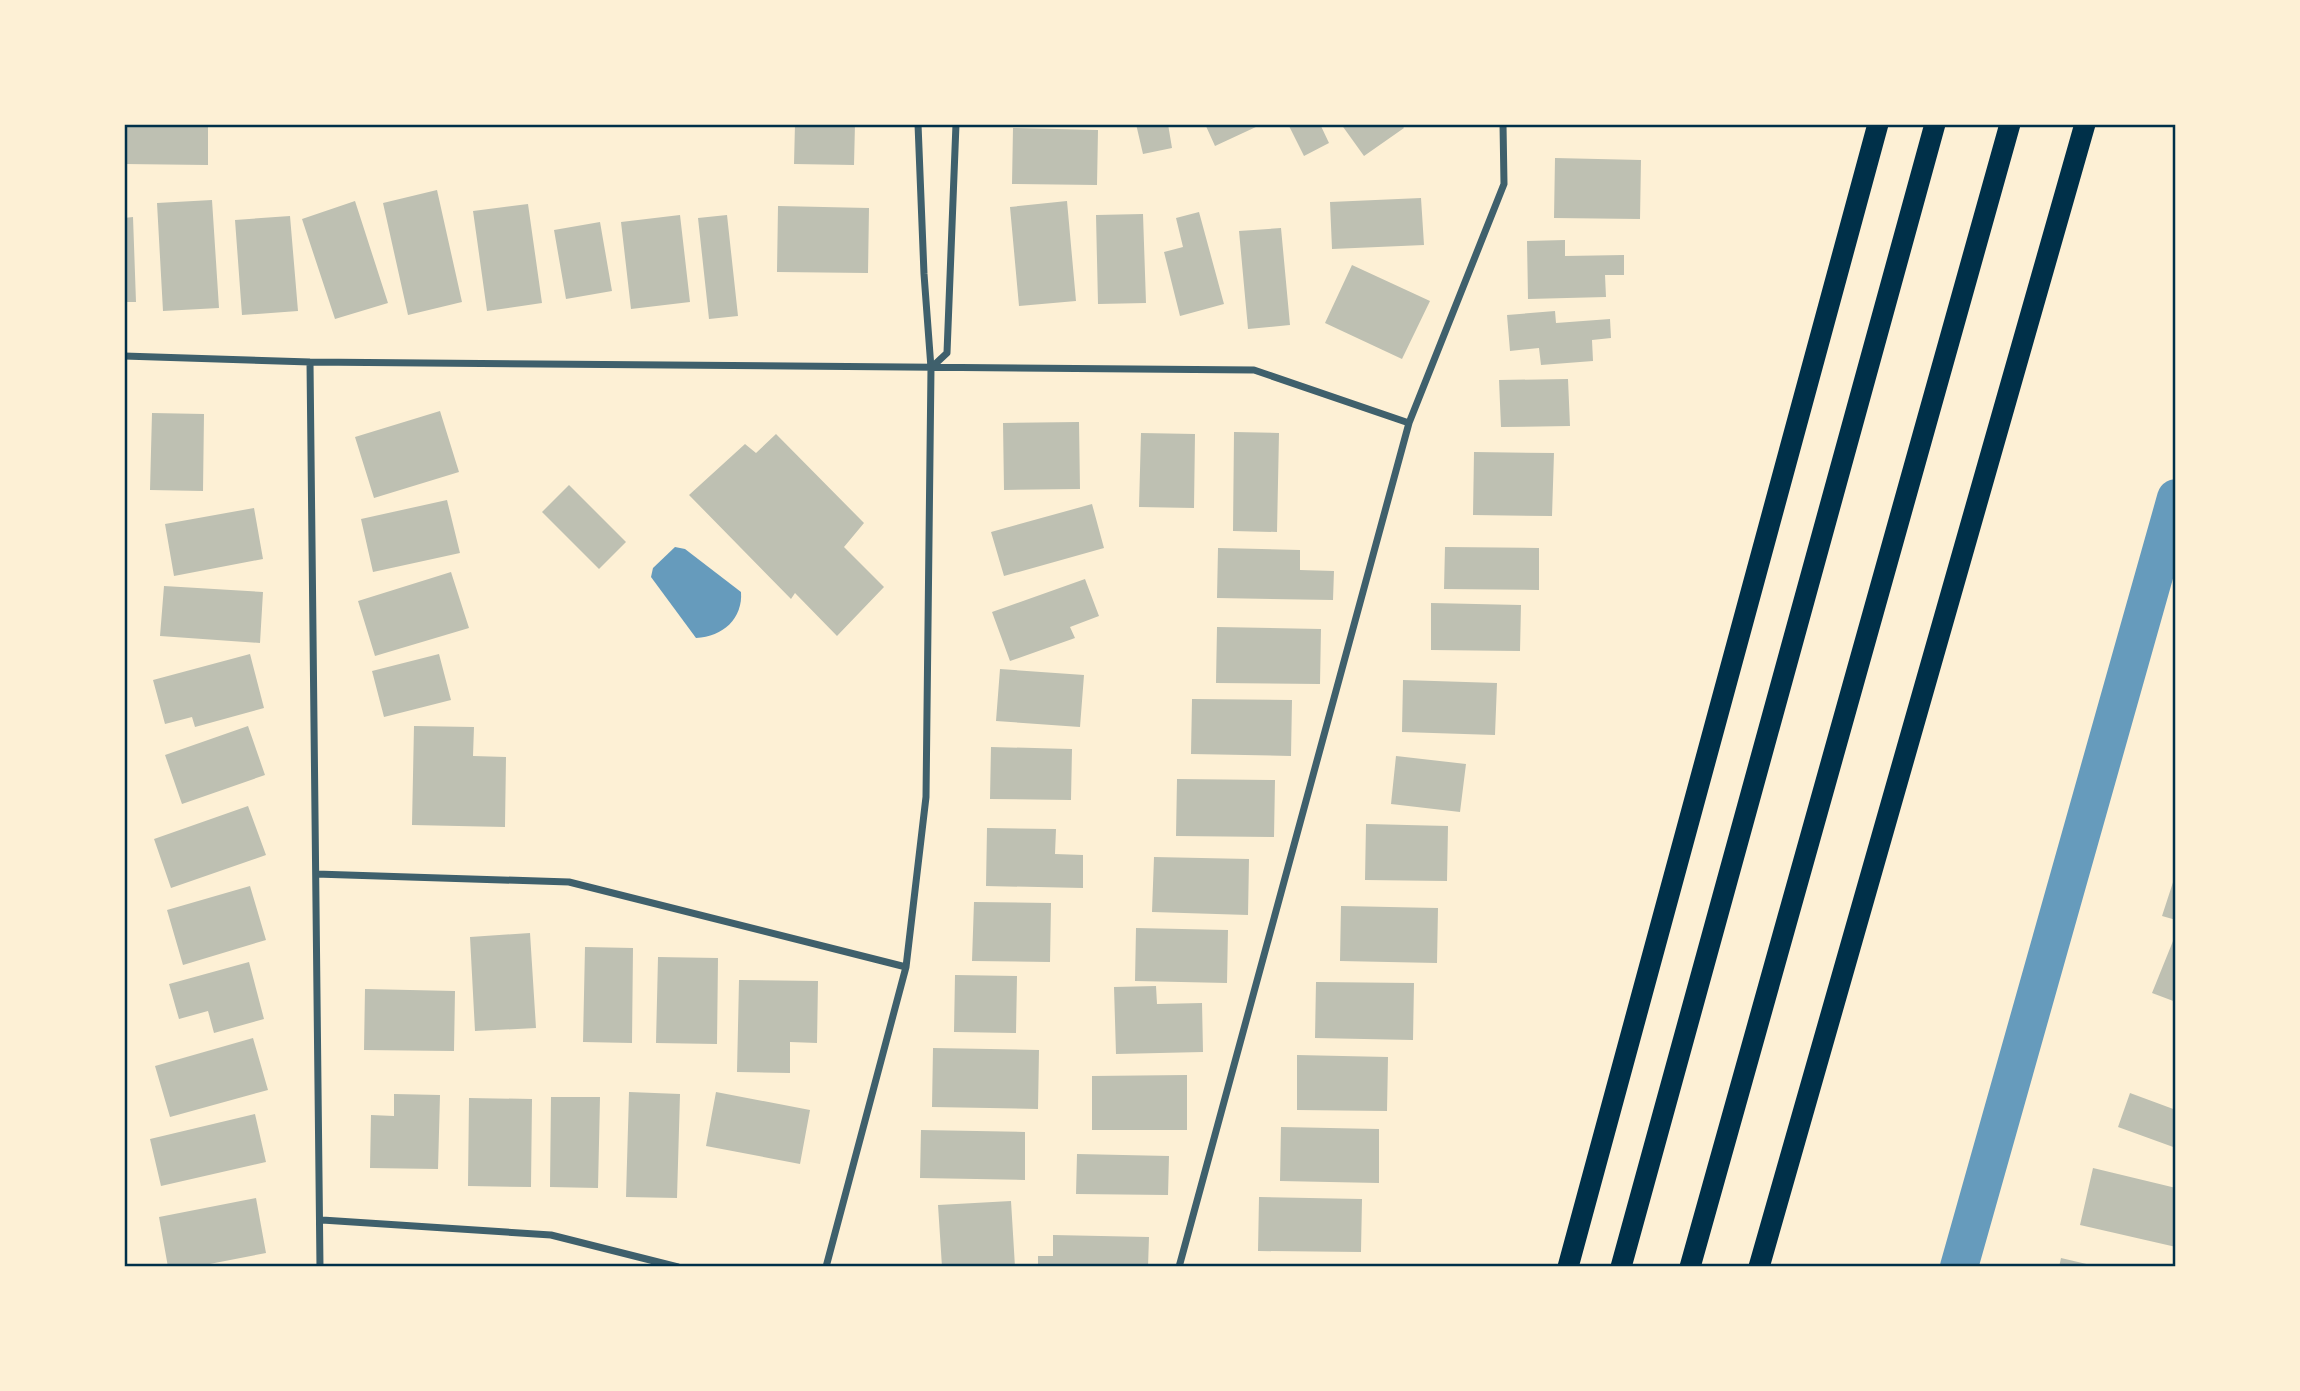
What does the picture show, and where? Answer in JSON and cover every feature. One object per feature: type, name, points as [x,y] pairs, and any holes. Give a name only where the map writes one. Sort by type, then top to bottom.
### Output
[{"type":"highway","points":[[1568,1267],[1878,124]]},
{"type":"highway","points":[[1621,1267],[1935,124]]},
{"type":"highway","points":[[1690,1267],[2010,124]]},
{"type":"highway","points":[[1759,1267],[2085,124]]},
{"type":"street","points":[[826,1267],[905,967],[926,797],[931,368],[918,124]]},
{"type":"street","points":[[931,368],[947,353],[956,124]]},
{"type":"street","points":[[1179,1267],[1409,423],[1504,184],[1503,124]]},
{"type":"street","points":[[124,356],[310,362],[1254,370],[1409,423]]},
{"type":"street","points":[[310,362],[322,1220],[320,1267]]},
{"type":"street","points":[[316,874],[569,882],[905,967]]},
{"type":"street","points":[[322,1220],[551,1235],[678,1267]]},
{"type":"water","points":[[675,547],[685,549],[741,592],[739,610],[723,630],[696,638],[651,577],[653,568]]},
{"type":"building","points":[[124,124],[208,124],[208,165],[124,164]]},
{"type":"building","points":[[795,124],[855,124],[854,165],[794,164]]},
{"type":"building","points":[[1136,124],[1168,124],[1172,148],[1143,154]]},
{"type":"building","points":[[1205,124],[1257,124],[1258,126],[1215,146]]},
{"type":"building","points":[[1288,124],[1320,124],[1329,143],[1304,156]]},
{"type":"building","points":[[1341,124],[1401,124],[1404,128],[1364,156]]},
{"type":"building","points":[[1013,128],[1098,130],[1097,185],[1012,184]]},
{"type":"building","points":[[1555,158],[1641,160],[1640,219],[1554,218]]},
{"type":"building","points":[[437,190],[462,302],[408,315],[383,203]]},
{"type":"building","points":[[1421,198],[1424,245],[1332,249],[1330,202]]},
{"type":"building","points":[[212,200],[219,308],[163,311],[157,203]]},
{"type":"building","points":[[355,201],[388,303],[335,319],[302,219]]},
{"type":"building","points":[[1067,201],[1076,301],[1019,306],[1010,207]]},
{"type":"building","points":[[528,204],[542,303],[487,311],[473,211]]},
{"type":"building","points":[[778,206],[869,208],[868,273],[777,272]]},
{"type":"building","points":[[1199,212],[1224,304],[1180,316],[1164,252],[1183,247],[1176,218]]},
{"type":"building","points":[[1143,214],[1146,303],[1098,304],[1096,215]]},
{"type":"building","points":[[680,215],[690,302],[631,309],[621,222]]},
{"type":"building","points":[[727,215],[738,316],[709,319],[698,218]]},
{"type":"building","points":[[290,216],[298,311],[242,315],[235,220]]},
{"type":"building","points":[[133,217],[136,302],[124,302],[124,218]]},
{"type":"building","points":[[600,222],[612,291],[566,299],[554,230]]},
{"type":"building","points":[[1281,228],[1290,325],[1248,329],[1239,231]]},
{"type":"building","points":[[1565,240],[1565,256],[1624,255],[1624,275],[1605,275],[1606,297],[1528,299],[1527,241]]},
{"type":"building","points":[[1352,265],[1430,301],[1402,359],[1325,323]]},
{"type":"building","points":[[1555,311],[1556,323],[1610,319],[1611,338],[1592,340],[1593,361],[1541,365],[1539,348],[1510,351],[1507,315]]},
{"type":"building","points":[[1568,379],[1570,426],[1501,427],[1499,380]]},
{"type":"building","points":[[440,411],[459,472],[374,498],[355,437]]},
{"type":"building","points":[[152,413],[204,414],[203,491],[150,490]]},
{"type":"building","points":[[1079,422],[1080,489],[1004,490],[1003,423]]},
{"type":"building","points":[[1234,432],[1279,433],[1277,532],[1233,531]]},
{"type":"building","points":[[1141,433],[1195,434],[1194,508],[1139,507]]},
{"type":"building","points":[[776,434],[864,523],[844,547],[884,587],[837,636],[795,593],[791,599],[689,495],[745,444],[756,453]]},
{"type":"building","points":[[1474,452],[1554,453],[1552,516],[1473,515]]},
{"type":"building","points":[[569,485],[626,542],[599,569],[542,512]]},
{"type":"building","points":[[447,500],[460,553],[373,572],[361,519]]},
{"type":"building","points":[[1092,504],[1104,548],[1004,576],[991,532]]},
{"type":"building","points":[[254,508],[263,559],[174,576],[165,524]]},
{"type":"building","points":[[1445,547],[1539,548],[1539,590],[1444,589]]},
{"type":"building","points":[[1218,548],[1300,550],[1300,570],[1334,571],[1333,600],[1217,598]]},
{"type":"building","points":[[451,572],[469,628],[375,656],[358,601]]},
{"type":"building","points":[[1085,579],[1099,616],[1070,627],[1075,638],[1010,661],[992,612]]},
{"type":"building","points":[[164,586],[263,592],[260,643],[160,636]]},
{"type":"building","points":[[1431,603],[1521,605],[1520,651],[1431,650]]},
{"type":"building","points":[[1217,627],[1321,629],[1320,684],[1216,683]]},
{"type":"building","points":[[250,654],[264,708],[195,727],[192,717],[165,724],[153,680]]},
{"type":"building","points":[[439,654],[451,700],[384,717],[372,671]]},
{"type":"building","points":[[1000,669],[1084,675],[1080,727],[996,721]]},
{"type":"building","points":[[1403,680],[1497,683],[1495,735],[1402,732]]},
{"type":"building","points":[[1192,699],[1292,700],[1291,756],[1191,754]]},
{"type":"building","points":[[248,726],[265,775],[182,804],[165,755]]},
{"type":"building","points":[[414,726],[474,727],[473,756],[506,757],[505,827],[412,825]]},
{"type":"building","points":[[991,747],[1072,749],[1071,800],[990,799]]},
{"type":"building","points":[[1396,756],[1466,764],[1460,812],[1391,804]]},
{"type":"building","points":[[1177,779],[1275,780],[1274,837],[1176,836]]},
{"type":"building","points":[[248,806],[266,855],[171,888],[154,839]]},
{"type":"building","points":[[1366,824],[1448,826],[1447,881],[1365,880]]},
{"type":"building","points":[[987,828],[1056,829],[1055,854],[1083,855],[1083,888],[986,886]]},
{"type":"building","points":[[1154,857],[1249,859],[1248,915],[1152,912]]},
{"type":"building","points":[[2176,873],[2176,920],[2162,916]]},
{"type":"building","points":[[250,886],[266,940],[183,965],[167,910]]},
{"type":"building","points":[[974,902],[1051,903],[1050,962],[972,961]]},
{"type":"building","points":[[1341,906],[1438,908],[1437,963],[1340,961]]},
{"type":"building","points":[[1136,928],[1228,930],[1227,983],[1135,981]]},
{"type":"building","points":[[530,933],[536,1028],[475,1031],[470,937]]},
{"type":"building","points":[[2173,941],[2176,942],[2176,1002],[2152,993]]},
{"type":"building","points":[[585,947],[633,948],[632,1043],[583,1042]]},
{"type":"building","points":[[658,957],[718,958],[717,1044],[656,1043]]},
{"type":"building","points":[[249,962],[264,1019],[214,1033],[208,1011],[179,1019],[169,984]]},
{"type":"building","points":[[955,975],[1017,976],[1016,1033],[954,1032]]},
{"type":"building","points":[[739,980],[818,981],[817,1043],[790,1042],[790,1073],[737,1072]]},
{"type":"building","points":[[1316,982],[1414,983],[1413,1040],[1315,1038]]},
{"type":"building","points":[[1156,986],[1157,1004],[1202,1003],[1203,1052],[1116,1054],[1114,987]]},
{"type":"building","points":[[365,989],[455,991],[454,1051],[364,1050]]},
{"type":"building","points":[[253,1038],[268,1090],[170,1117],[155,1066]]},
{"type":"building","points":[[933,1048],[1039,1050],[1038,1109],[932,1107]]},
{"type":"building","points":[[1297,1055],[1388,1057],[1387,1111],[1297,1110]]},
{"type":"building","points":[[1187,1075],[1187,1130],[1092,1130],[1092,1076]]},
{"type":"building","points":[[629,1092],[680,1094],[677,1198],[626,1197]]},
{"type":"building","points":[[716,1092],[810,1110],[800,1164],[706,1146]]},
{"type":"building","points":[[2130,1093],[2176,1110],[2176,1148],[2118,1127]]},
{"type":"building","points":[[394,1094],[440,1095],[438,1169],[370,1168],[371,1115],[394,1116]]},
{"type":"building","points":[[551,1097],[600,1097],[598,1188],[550,1187]]},
{"type":"building","points":[[469,1098],[532,1099],[531,1187],[468,1186]]},
{"type":"building","points":[[255,1114],[266,1162],[161,1186],[150,1139]]},
{"type":"building","points":[[1281,1127],[1379,1129],[1379,1183],[1280,1181]]},
{"type":"building","points":[[921,1130],[1025,1132],[1025,1180],[920,1178]]},
{"type":"building","points":[[1077,1154],[1169,1156],[1168,1195],[1076,1194]]},
{"type":"building","points":[[2093,1168],[2176,1188],[2176,1247],[2080,1225]]},
{"type":"building","points":[[1259,1197],[1362,1199],[1361,1252],[1258,1251]]},
{"type":"building","points":[[256,1198],[266,1253],[194,1267],[168,1267],[159,1217]]},
{"type":"building","points":[[1011,1201],[1015,1267],[942,1267],[938,1205]]},
{"type":"building","points":[[1053,1235],[1149,1237],[1148,1267],[1038,1267],[1038,1256],[1053,1256]]},
{"type":"building","points":[[2061,1258],[2095,1266],[2095,1267],[2059,1267]]},
{"type":"waterway","points":[[1959,1267],[2176,498]]}]
